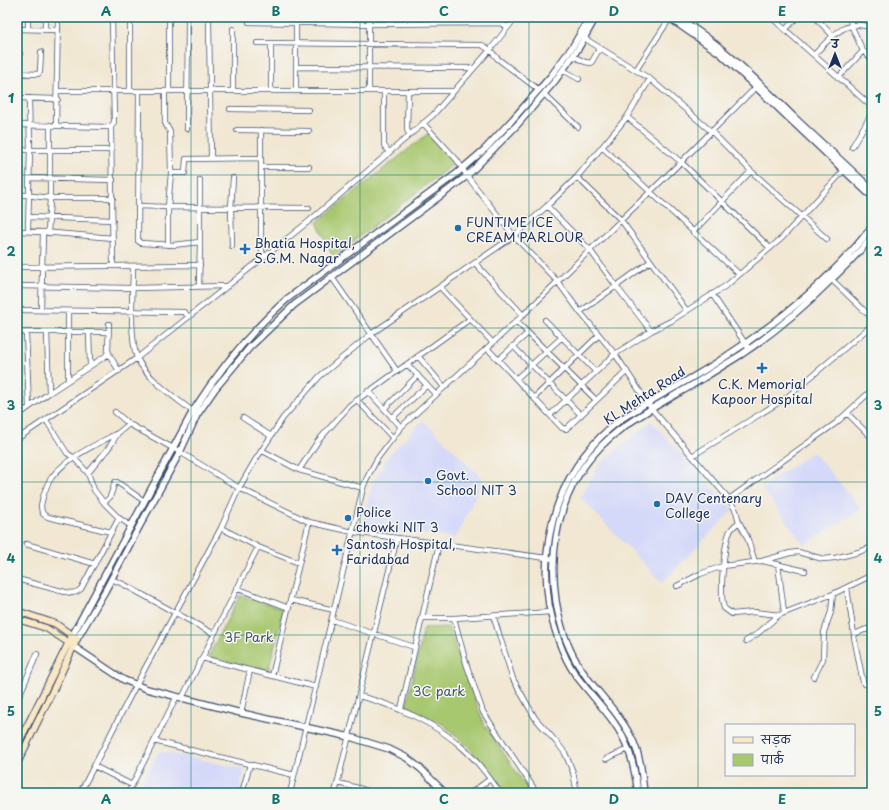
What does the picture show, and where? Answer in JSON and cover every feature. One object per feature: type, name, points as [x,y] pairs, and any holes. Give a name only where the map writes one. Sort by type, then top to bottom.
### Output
[{"type":"main road","points":[[17,611],[56,624],[74,637],[56,684],[17,764]]},
{"type":"main road","points":[[17,619],[46,628],[71,644]]},
{"type":"main road","points":[[17,746],[71,644]]},
{"type":"street","points":[[28,17],[28,29]]},
{"type":"street","points":[[45,17],[45,29]]},
{"type":"street","points":[[56,125],[58,99],[58,17]]},
{"type":"street","points":[[112,17],[114,91],[114,122],[111,127],[113,180],[113,266]]},
{"type":"street","points":[[130,17],[130,91]]},
{"type":"street","points":[[168,245],[168,207],[171,173],[170,132],[165,123],[165,117],[169,17]]},
{"type":"street","points":[[369,17],[370,90]]},
{"type":"street","points":[[17,439],[137,358],[308,222],[433,115],[490,50],[516,17]]},
{"type":"street","points":[[74,637],[172,448],[195,413],[209,386],[243,344],[287,298],[462,169],[485,149],[539,90],[573,46],[590,17]]},
{"type":"street","points":[[74,637],[111,579],[180,452],[195,413],[215,389],[260,337],[294,304],[467,176],[518,124],[544,94],[573,56],[596,17]]},
{"type":"street","points":[[636,70],[672,17],[703,35],[725,52],[846,169],[872,190],[872,195]]},
{"type":"street","points":[[771,17],[872,107]]},
{"type":"street","points":[[786,29],[797,17]]},
{"type":"street","points":[[815,17],[832,35]]},
{"type":"street","points":[[850,17],[851,25],[863,51],[872,59]]},
{"type":"street","points":[[186,128],[188,21]]},
{"type":"street","points":[[209,21],[211,158]]},
{"type":"street","points":[[249,22],[370,24],[500,23],[508,27]]},
{"type":"street","points":[[296,23],[296,91]]},
{"type":"street","points":[[814,55],[832,35],[851,25],[861,24],[872,28]]},
{"type":"street","points":[[17,29],[58,30]]},
{"type":"street","points":[[233,29],[233,90]]},
{"type":"street","points":[[584,38],[650,79],[712,132],[751,171],[802,216],[826,240]]},
{"type":"street","points":[[257,43],[478,44],[485,46],[498,60],[539,90]]},
{"type":"street","points":[[271,44],[271,91]]},
{"type":"street","points":[[573,56],[585,62],[591,63],[600,48]]},
{"type":"street","points":[[838,78],[863,51]]},
{"type":"street","points":[[20,54],[19,74],[38,74],[40,72],[41,52]]},
{"type":"street","points":[[296,67],[474,68]]},
{"type":"street","points":[[563,70],[579,79]]},
{"type":"street","points":[[80,793],[136,685],[221,528],[240,488],[283,418],[320,376],[371,334],[514,236],[547,206],[576,177],[627,117],[650,79]]},
{"type":"street","points":[[290,793],[363,488],[377,459],[401,427],[523,315],[712,132],[758,85]]},
{"type":"street","points":[[58,91],[454,91]]},
{"type":"street","points":[[384,91],[384,145],[388,153]]},
{"type":"street","points":[[408,91],[407,130],[410,135]]},
{"type":"street","points":[[139,92],[138,241],[141,243],[168,245],[200,242]]},
{"type":"street","points":[[544,94],[578,127]]},
{"type":"street","points":[[17,98],[58,99]]},
{"type":"street","points":[[28,231],[30,178],[29,98]]},
{"type":"street","points":[[230,109],[309,110]]},
{"type":"street","points":[[852,147],[872,113]]},
{"type":"street","points":[[627,117],[681,162],[770,248]]},
{"type":"street","points":[[423,124],[457,160],[467,176],[514,236],[557,281],[580,312],[615,354],[649,406],[729,500],[747,537],[755,562]]},
{"type":"street","points":[[17,125],[111,127]]},
{"type":"street","points":[[42,310],[42,267],[46,232],[50,218],[50,125]]},
{"type":"street","points":[[237,130],[309,131]]},
{"type":"street","points":[[261,130],[261,242],[263,258]]},
{"type":"street","points":[[602,147],[739,274]]},
{"type":"street","points":[[17,150],[112,150]]},
{"type":"street","points":[[171,173],[186,173],[186,159],[261,158]]},
{"type":"street","points":[[261,167],[309,167]]},
{"type":"street","points":[[550,415],[615,354],[650,331],[671,321],[727,285],[782,238],[846,169]]},
{"type":"street","points":[[693,232],[751,171]]},
{"type":"street","points":[[576,177],[621,220],[687,311]]},
{"type":"street","points":[[30,178],[113,180]]},
{"type":"street","points":[[232,246],[231,208],[233,178]]},
{"type":"street","points":[[198,287],[200,265],[200,180]]},
{"type":"street","points":[[17,194],[50,198],[113,198]]},
{"type":"street","points":[[138,206],[309,208]]},
{"type":"street","points":[[547,206],[590,250],[650,331]]},
{"type":"street","points":[[29,217],[113,220]]},
{"type":"street","name":"KL Mehta Road","points":[[829,277],[872,227]]},
{"type":"street","points":[[17,231],[113,238]]},
{"type":"street","name":"KL Mehta Road","points":[[638,793],[635,774],[628,749],[614,722],[574,672],[558,640],[551,612],[546,578],[547,546],[551,524],[562,493],[576,466],[596,440],[621,420],[649,406],[748,346],[860,252],[872,237]]},
{"type":"street","points":[[580,312],[651,261]]},
{"type":"street","points":[[475,263],[523,315]]},
{"type":"street","points":[[17,267],[200,265]]},
{"type":"street","points":[[133,266],[133,338],[137,358],[149,376],[195,413]]},
{"type":"street","points":[[331,276],[397,371]]},
{"type":"street","points":[[829,277],[872,318]]},
{"type":"street","points":[[17,286],[133,288],[228,286]]},
{"type":"street","points":[[440,287],[493,343]]},
{"type":"street","points":[[712,294],[748,346]]},
{"type":"street","points":[[17,310],[133,310],[184,312],[189,317]]},
{"type":"street","points":[[68,310],[68,380]]},
{"type":"street","points":[[299,470],[318,442],[350,405],[470,319]]},
{"type":"street","points":[[545,320],[596,372]]},
{"type":"street","points":[[516,321],[596,400]]},
{"type":"street","points":[[109,324],[108,350],[119,371]]},
{"type":"street","points":[[692,456],[786,398],[872,325]]},
{"type":"street","points":[[17,332],[108,332]]},
{"type":"street","points":[[26,332],[29,407]]},
{"type":"street","points":[[47,332],[49,393]]},
{"type":"street","points":[[89,332],[90,365]]},
{"type":"street","points":[[498,360],[528,333]]},
{"type":"street","points":[[534,398],[599,335]]},
{"type":"street","points":[[516,379],[562,337]]},
{"type":"street","points":[[513,346],[581,415]]},
{"type":"street","points":[[487,348],[562,428],[566,429],[626,371]]},
{"type":"street","points":[[17,416],[107,354],[108,350]]},
{"type":"street","points":[[418,356],[444,387]]},
{"type":"street","points":[[407,364],[436,395]]},
{"type":"street","points":[[384,409],[418,375]]},
{"type":"street","points":[[392,418],[427,385]]},
{"type":"street","points":[[729,500],[836,422],[872,390]]},
{"type":"street","points":[[368,391],[401,427]]},
{"type":"street","points":[[357,400],[393,438]]},
{"type":"street","name":"KL Mehta Road","points":[[644,793],[640,762],[634,743],[621,720],[582,670],[569,648],[558,614],[553,579],[555,539],[567,495],[580,472],[594,454],[617,431],[649,406]]},
{"type":"street","points":[[115,412],[129,424],[180,452],[240,488],[309,522],[353,532],[554,559]]},
{"type":"street","points":[[847,413],[872,438]]},
{"type":"street","points":[[243,418],[271,436]]},
{"type":"street","points":[[46,420],[67,453],[74,458],[88,473],[94,490],[104,503],[118,518],[131,526]]},
{"type":"street","points":[[111,532],[48,517],[43,514],[41,506],[45,490],[51,478],[74,458],[118,433],[129,424]]},
{"type":"street","points":[[88,473],[110,446],[118,433]]},
{"type":"street","points":[[262,450],[299,470],[363,488]]},
{"type":"street","points":[[104,503],[110,497],[115,482],[144,501]]},
{"type":"street","points":[[870,517],[872,542]]},
{"type":"street","points":[[17,578],[72,593],[77,592],[81,589],[95,564],[118,518]]},
{"type":"street","points":[[272,676],[309,522]]},
{"type":"street","points":[[739,522],[729,532],[721,598],[725,610],[732,614],[754,612],[779,615]]},
{"type":"street","points":[[221,528],[258,547],[299,563]]},
{"type":"street","points":[[335,793],[350,737],[397,538]]},
{"type":"street","points":[[26,544],[95,564]]},
{"type":"street","points":[[401,709],[414,647],[439,544]]},
{"type":"street","points":[[128,793],[154,741],[202,658],[258,547]]},
{"type":"street","points":[[677,586],[700,574],[724,566],[762,561],[798,552],[823,559],[835,558],[872,547]]},
{"type":"street","points":[[762,561],[805,571]]},
{"type":"street","points":[[778,564],[784,612]]},
{"type":"street","points":[[746,640],[757,634],[784,612],[833,594],[872,575]]},
{"type":"street","points":[[111,579],[176,612],[214,634]]},
{"type":"street","points":[[236,588],[289,608]]},
{"type":"street","points":[[847,588],[863,682],[865,684],[872,684]]},
{"type":"street","points":[[814,677],[824,659],[824,632],[831,612],[833,594]]},
{"type":"street","points":[[291,600],[334,610]]},
{"type":"street","points":[[421,618],[454,618],[551,612]]},
{"type":"street","points":[[493,615],[513,679],[535,718],[565,754],[573,772],[577,793]]},
{"type":"street","points":[[454,618],[466,663],[483,712],[530,782],[535,793]]},
{"type":"street","points":[[332,620],[414,647]]},
{"type":"street","points":[[854,635],[860,631],[872,628]]},
{"type":"street","points":[[71,644],[117,675],[136,685],[241,713],[350,737],[389,749],[407,758],[421,769],[445,793]]},
{"type":"street","points":[[17,701],[36,654]]},
{"type":"street","points":[[202,658],[316,687]]},
{"type":"street","points":[[241,713],[250,670]]},
{"type":"street","points":[[359,696],[401,709],[454,741],[470,755],[500,793]]},
{"type":"street","points":[[872,712],[870,717],[872,759]]},
{"type":"street","points":[[154,741],[294,775]]},
{"type":"street","points":[[606,759],[628,749]]},
{"type":"street","points":[[242,793],[250,764]]},
{"type":"street","points":[[94,766],[132,785]]},
{"type":"street","points":[[471,793],[490,779]]},
{"type":"street","points":[[338,783],[372,793]]},
{"type":"shaded area","name":"Govt. School NIT 3","points":[[423,420],[483,479],[456,538],[361,527],[373,482],[389,455]]},
{"type":"shaded area","name":"DAV Centenary College","points":[[651,421],[733,510],[662,583],[580,497],[600,463]]},
{"type":"shaded area","points":[[813,452],[862,509],[804,545],[761,487]]},
{"type":"shaded area","points":[[159,751],[245,769],[239,793],[136,793]]},
{"type":"green space","points":[[430,132],[456,162],[333,257],[317,222]]},
{"type":"green space","name":"3F Park","points":[[240,595],[284,609],[268,672],[208,657]]},
{"type":"green space","name":"3C park","points":[[448,627],[484,724],[526,786],[528,793],[504,793],[491,772],[468,747],[444,725],[406,706],[424,628]]},
{"type":"place","name":"FUNTIME ICE CREAM PARLOUR","points":[[458,228]]},
{"type":"place","name":"Bhatia Hospital, S.G.M. Nagar","points":[[245,249]]},
{"type":"place","name":"C.K. Memorial Kapoor Hospital","points":[[762,368]]},
{"type":"place","name":"Govt. School NIT 3","points":[[428,481]]},
{"type":"place","name":"DAV Centenary College","points":[[657,504]]},
{"type":"place","name":"Police chowki NIT 3","points":[[348,518]]},
{"type":"place","name":"Santosh Hospital, Faridabad","points":[[337,550]]}]
